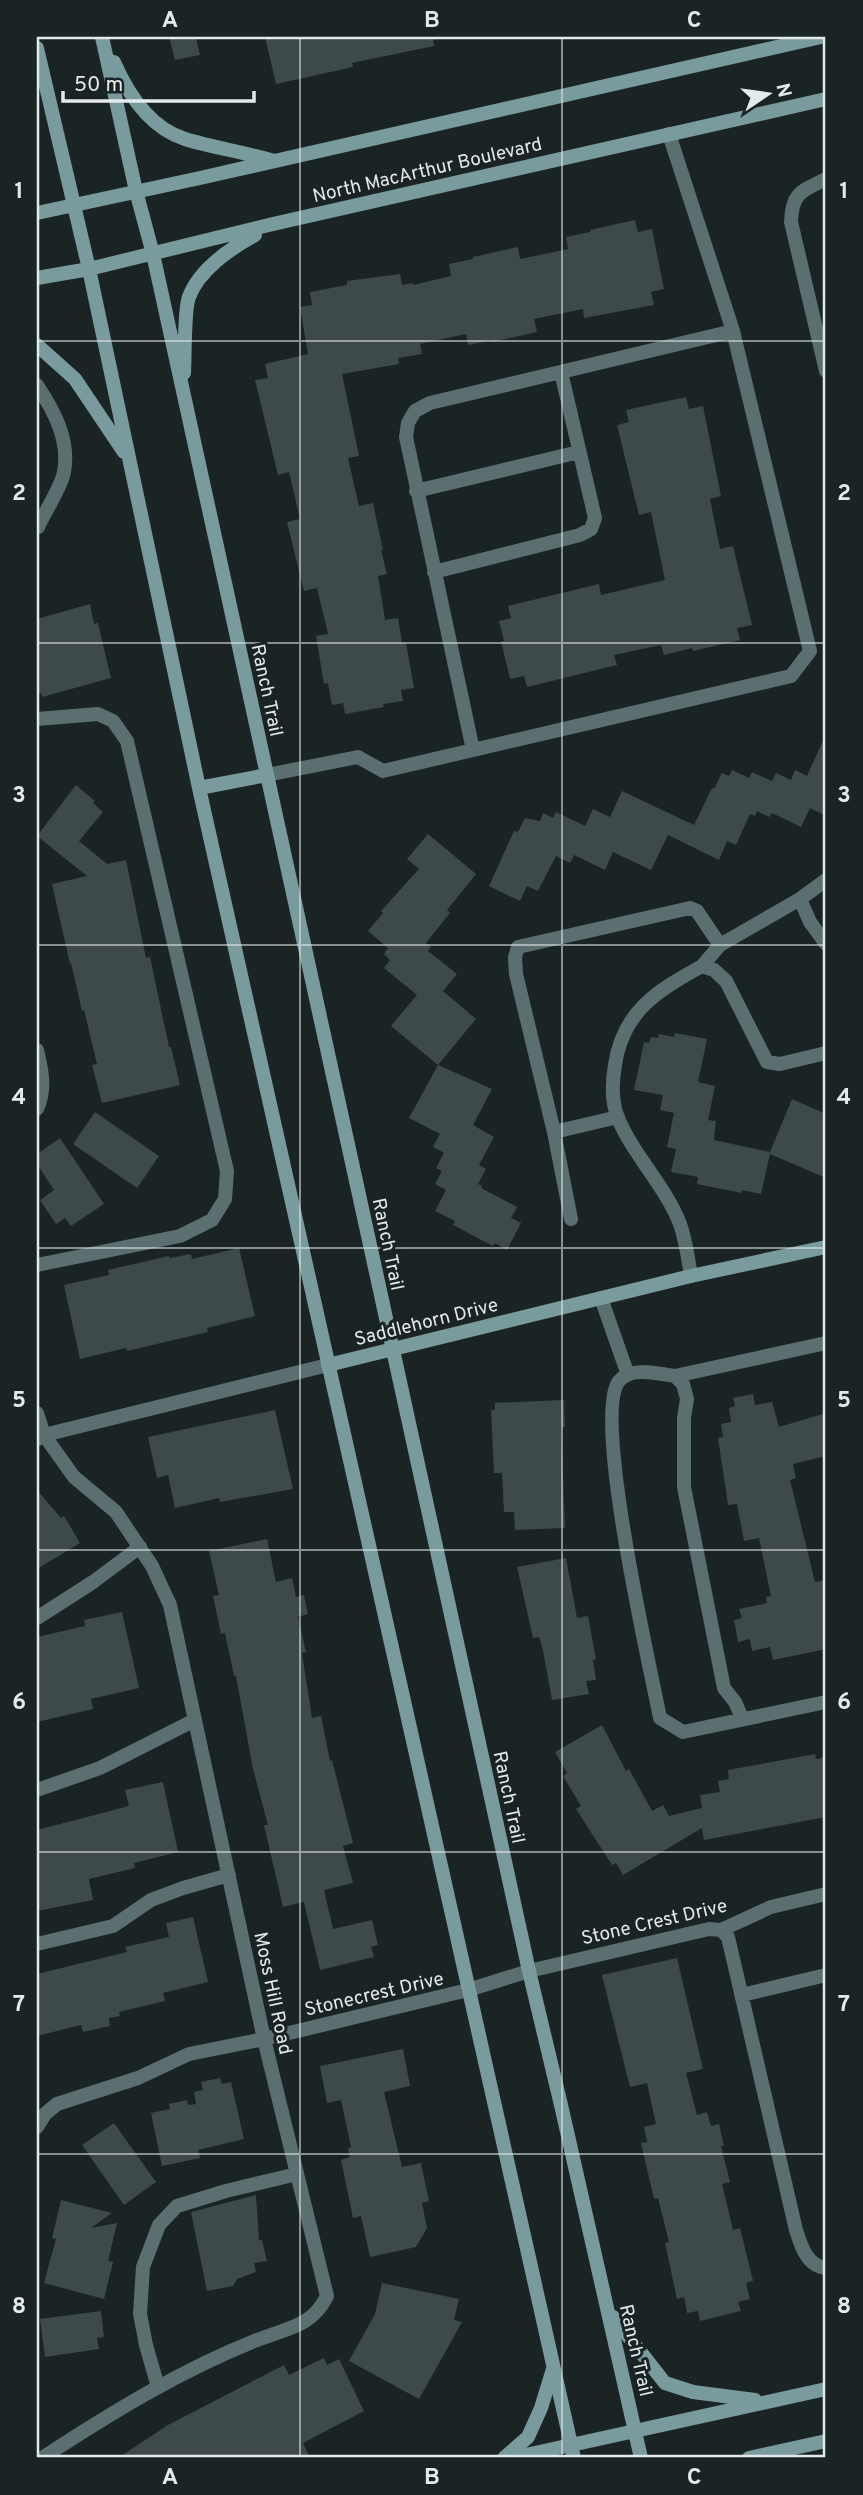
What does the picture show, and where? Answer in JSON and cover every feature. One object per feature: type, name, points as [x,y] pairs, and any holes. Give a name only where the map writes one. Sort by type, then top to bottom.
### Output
[{"type":"main road","points":[[103,37],[126,89],[153,120],[183,139],[276,161]]},
{"type":"main road","name":"Ranch Trail","points":[[103,37],[136,191],[153,254],[529,1971],[641,2458]]},
{"type":"main road","points":[[37,213],[821,37]]},
{"type":"main road","points":[[37,48],[89,269],[199,788],[573,2451]]},
{"type":"main road","name":"North MacArthur Boulevard","points":[[37,278],[89,269],[273,224],[826,99]]},
{"type":"main road","points":[[183,391],[188,297],[206,271],[229,249],[273,224]]},
{"type":"main road","points":[[37,345],[75,379],[129,460]]},
{"type":"main road","points":[[199,788],[267,775]]},
{"type":"main road","name":"Saddlehorn Drive","points":[[328,1365],[691,1276],[826,1247]]},
{"type":"main road","points":[[608,2311],[665,2383],[693,2392],[766,2402]]},
{"type":"main road","points":[[504,2458],[528,2437],[554,2368]]},
{"type":"main road","points":[[512,2458],[573,2451],[635,2430],[826,2389]]},
{"type":"main road","points":[[749,2458],[826,2441]]},
{"type":"street","points":[[267,775],[358,757],[383,771],[791,676],[810,651],[733,331],[669,134]]},
{"type":"street","points":[[826,179],[800,192],[792,204],[791,222],[826,371]]},
{"type":"street","points":[[473,750],[416,491],[406,437],[408,422],[415,411],[430,403],[733,331]]},
{"type":"street","points":[[434,572],[580,535],[591,529],[595,517],[561,372]]},
{"type":"street","points":[[37,385],[55,412],[65,451],[64,475],[37,527]]},
{"type":"street","points":[[416,491],[579,452]]},
{"type":"street","points":[[37,719],[98,713],[113,721],[127,741],[227,1171],[225,1199],[212,1220],[180,1236],[37,1265]]},
{"type":"street","points":[[691,1276],[680,1224],[655,1176],[633,1146],[618,1117],[611,1085],[618,1044],[634,1013],[677,980],[702,965],[720,945],[800,899],[826,880]]},
{"type":"street","points":[[800,899],[810,922],[826,944]]},
{"type":"street","points":[[571,1219],[554,1132],[516,974],[515,957],[518,947],[690,908],[697,911],[720,945]]},
{"type":"street","points":[[702,965],[714,970],[726,981],[767,1062],[780,1064],[826,1053]]},
{"type":"street","points":[[37,1050],[43,1073],[43,1092],[37,1109]]},
{"type":"street","points":[[554,1132],[618,1117]]},
{"type":"street","points":[[601,1298],[628,1375]]},
{"type":"street","points":[[826,1343],[675,1376],[637,1373],[628,1375],[618,1382],[612,1417],[617,1499],[660,1718],[683,1732],[826,1702]]},
{"type":"street","name":"Saddlehorn Drive","points":[[41,1437],[328,1365]]},
{"type":"street","points":[[675,1376],[683,1384],[687,1399],[684,1418],[684,1488],[689,1514],[724,1688],[743,1718]]},
{"type":"street","name":"Moss Hill Road","points":[[37,1413],[41,1437],[74,1477],[116,1512],[152,1566],[170,1605],[264,2039],[327,2296],[321,2309],[306,2323],[225,2352],[116,2409],[42,2458]]},
{"type":"street","points":[[37,1618],[93,1582],[140,1547]]},
{"type":"street","points":[[37,1790],[100,1768],[195,1720]]},
{"type":"street","points":[[37,1944],[113,1926],[151,1900],[229,1875]]},
{"type":"street","name":"Stone Crest Drive","points":[[529,1971],[709,1929],[721,1930],[771,1907],[826,1894]]},
{"type":"street","points":[[721,1930],[728,1937],[743,1995],[796,2230],[804,2254],[820,2267],[826,2268]]},
{"type":"street","name":"Stonecrest Drive","points":[[37,2127],[45,2114],[57,2104],[138,2078],[189,2054],[264,2039],[468,1990],[529,1971]]},
{"type":"street","points":[[743,1995],[826,1975]]},
{"type":"street","points":[[158,2387],[145,2345],[140,2314],[143,2267],[159,2225],[177,2206],[226,2191],[297,2175]]},
{"type":"building","points":[[169,37],[196,37],[200,55],[175,60]]},
{"type":"building","points":[[265,37],[433,37],[434,46],[352,63],[353,67],[276,84]]},
{"type":"building","points":[[635,220],[638,232],[652,229],[664,289],[651,292],[654,305],[584,318],[583,309],[534,319],[537,332],[492,342],[468,345],[466,334],[420,344],[422,354],[398,358],[399,364],[342,374],[359,456],[348,458],[359,506],[373,503],[383,550],[387,574],[378,576],[385,620],[398,618],[402,643],[406,643],[414,688],[401,690],[403,701],[345,714],[343,703],[332,705],[328,683],[324,684],[316,636],[328,634],[317,588],[304,591],[287,522],[300,519],[289,472],[278,475],[255,380],[268,378],[265,364],[308,354],[300,307],[312,305],[310,292],[347,285],[347,281],[400,274],[402,285],[413,285],[451,276],[449,264],[518,247],[520,259],[568,249],[566,237]]},
{"type":"building","points":[[686,397],[689,409],[703,406],[721,496],[710,499],[720,549],[733,546],[752,625],[737,628],[740,640],[693,651],[692,648],[664,655],[661,645],[614,655],[617,665],[527,687],[524,676],[510,679],[499,621],[511,618],[508,606],[599,584],[601,595],[665,580],[651,512],[639,515],[617,425],[629,422],[626,410]]},
{"type":"building","points":[[90,604],[94,624],[98,623],[111,678],[42,697],[41,693],[37,694],[37,619]]},
{"type":"building","points":[[826,734],[826,816],[810,808],[801,827],[772,813],[769,817],[757,811],[755,816],[750,814],[736,845],[727,841],[719,860],[668,835],[651,870],[613,852],[605,870],[574,855],[570,863],[556,856],[538,891],[527,886],[520,901],[489,886],[514,831],[518,832],[525,818],[540,821],[543,813],[553,818],[556,812],[585,826],[593,809],[610,817],[622,791],[694,825],[722,773],[729,776],[732,770],[749,778],[752,772],[772,781],[776,773],[791,780],[795,770],[807,776]]},
{"type":"building","points":[[76,785],[95,801],[93,803],[103,812],[79,841],[107,864],[126,860],[146,958],[150,957],[180,1085],[102,1103],[92,1065],[97,1064],[52,884],[87,876],[37,836]]},
{"type":"building","points":[[428,834],[476,874],[447,910],[450,913],[426,943],[431,947],[428,951],[457,974],[443,991],[476,1019],[438,1065],[391,1026],[417,995],[384,968],[390,960],[384,954],[388,948],[368,931],[383,913],[381,911],[419,869],[407,859]]},
{"type":"building","points":[[675,1033],[707,1039],[698,1082],[715,1086],[708,1120],[716,1121],[714,1140],[770,1152],[792,1099],[826,1114],[826,1178],[770,1154],[761,1194],[697,1184],[698,1177],[671,1172],[676,1149],[667,1147],[674,1113],[660,1110],[663,1095],[634,1090],[644,1042],[649,1043],[651,1037],[658,1038],[659,1034],[674,1037]]},
{"type":"building","points":[[438,1065],[492,1089],[473,1125],[494,1137],[479,1165],[486,1169],[478,1184],[517,1207],[511,1218],[521,1223],[507,1250],[495,1243],[493,1246],[453,1225],[455,1221],[435,1211],[446,1190],[435,1184],[442,1171],[436,1168],[444,1153],[433,1147],[440,1134],[409,1118]]},
{"type":"building","points":[[95,1112],[159,1156],[137,1188],[73,1144]]},
{"type":"building","points":[[60,1138],[104,1204],[71,1226],[65,1218],[56,1224],[40,1200],[54,1190],[37,1164],[37,1154]]},
{"type":"building","points":[[239,1248],[255,1316],[207,1328],[208,1332],[80,1359],[64,1285],[109,1275],[108,1270],[169,1256],[191,1254],[192,1259]]},
{"type":"building","points":[[753,1394],[755,1405],[772,1402],[779,1427],[826,1413],[826,1456],[793,1464],[796,1478],[790,1480],[815,1582],[826,1580],[826,1649],[773,1660],[770,1647],[752,1651],[750,1639],[738,1642],[734,1620],[742,1618],[739,1609],[767,1603],[766,1597],[771,1596],[759,1538],[744,1541],[737,1504],[728,1505],[718,1438],[723,1437],[721,1424],[731,1422],[729,1408],[735,1406],[733,1398]]},
{"type":"building","points":[[564,1400],[565,1427],[561,1427],[565,1528],[515,1530],[514,1512],[504,1512],[502,1473],[494,1473],[491,1410],[495,1410],[495,1403]]},
{"type":"building","points":[[275,1410],[293,1489],[220,1502],[219,1498],[175,1508],[168,1475],[157,1478],[148,1437]]},
{"type":"building","points":[[37,1490],[61,1518],[64,1516],[80,1543],[37,1569]]},
{"type":"building","points":[[267,1539],[276,1582],[292,1578],[296,1597],[304,1595],[308,1614],[298,1617],[306,1652],[302,1653],[312,1718],[321,1716],[330,1761],[332,1760],[353,1843],[343,1846],[353,1883],[324,1890],[333,1929],[372,1920],[378,1945],[371,1947],[374,1957],[320,1970],[304,1902],[283,1907],[264,1825],[268,1825],[253,1769],[236,1676],[225,1633],[221,1634],[213,1596],[219,1595],[209,1551]]},
{"type":"building","points":[[566,1558],[577,1618],[588,1616],[596,1659],[593,1660],[596,1680],[586,1681],[589,1694],[552,1700],[543,1650],[539,1637],[533,1638],[517,1567]]},
{"type":"building","points":[[122,1612],[139,1688],[91,1699],[93,1709],[37,1722],[37,1637],[85,1626],[84,1620]]},
{"type":"building","points":[[602,1725],[626,1771],[629,1769],[652,1811],[663,1805],[669,1816],[702,1808],[700,1795],[720,1792],[718,1781],[729,1779],[728,1770],[815,1754],[816,1759],[826,1757],[826,1817],[704,1840],[702,1828],[623,1875],[616,1863],[612,1865],[576,1809],[581,1806],[563,1776],[567,1773],[555,1752]]},
{"type":"building","points":[[163,1782],[178,1852],[134,1863],[135,1868],[89,1879],[93,1900],[37,1911],[37,1830],[129,1806],[125,1790]]},
{"type":"building","points":[[193,1917],[208,1982],[163,1993],[165,2001],[119,2012],[120,2016],[109,2018],[110,2026],[83,2032],[81,2025],[37,2036],[37,1974],[127,1952],[125,1947],[169,1937],[166,1923]]},
{"type":"building","points":[[677,1958],[703,2069],[686,2073],[697,2115],[707,2112],[711,2126],[719,2124],[724,2146],[721,2146],[730,2182],[722,2184],[733,2230],[740,2228],[753,2281],[746,2283],[750,2299],[738,2302],[741,2311],[700,2321],[698,2311],[687,2313],[684,2297],[677,2299],[665,2243],[669,2242],[658,2198],[654,2199],[641,2143],[647,2142],[644,2127],[656,2124],[647,2083],[630,2087],[602,1975]]},
{"type":"building","points":[[403,2049],[410,2086],[384,2092],[402,2167],[421,2163],[429,2201],[422,2203],[427,2228],[416,2247],[370,2257],[361,2216],[353,2218],[341,2160],[350,2157],[348,2148],[351,2147],[341,2100],[327,2103],[320,2066]]},
{"type":"building","points":[[220,2078],[222,2084],[231,2082],[244,2139],[198,2150],[200,2158],[162,2166],[151,2113],[170,2109],[169,2104],[187,2100],[188,2105],[196,2104],[194,2092],[203,2090],[201,2082]]},
{"type":"building","points":[[114,2123],[156,2182],[124,2205],[82,2145]]},
{"type":"building","points":[[256,2195],[259,2240],[262,2240],[267,2261],[254,2263],[256,2272],[237,2279],[233,2286],[207,2291],[191,2212]]},
{"type":"building","points":[[61,2200],[112,2213],[91,2228],[117,2223],[108,2261],[113,2262],[104,2299],[44,2283],[56,2239],[52,2238]]},
{"type":"building","points":[[382,2283],[459,2299],[454,2320],[462,2322],[419,2399],[349,2361],[375,2314]]},
{"type":"building","points":[[101,2311],[104,2337],[97,2338],[99,2349],[45,2357],[40,2319]]},
{"type":"building","points":[[324,2358],[327,2365],[339,2359],[364,2411],[303,2443],[310,2458],[118,2458],[168,2425],[284,2365],[289,2375]]}]
